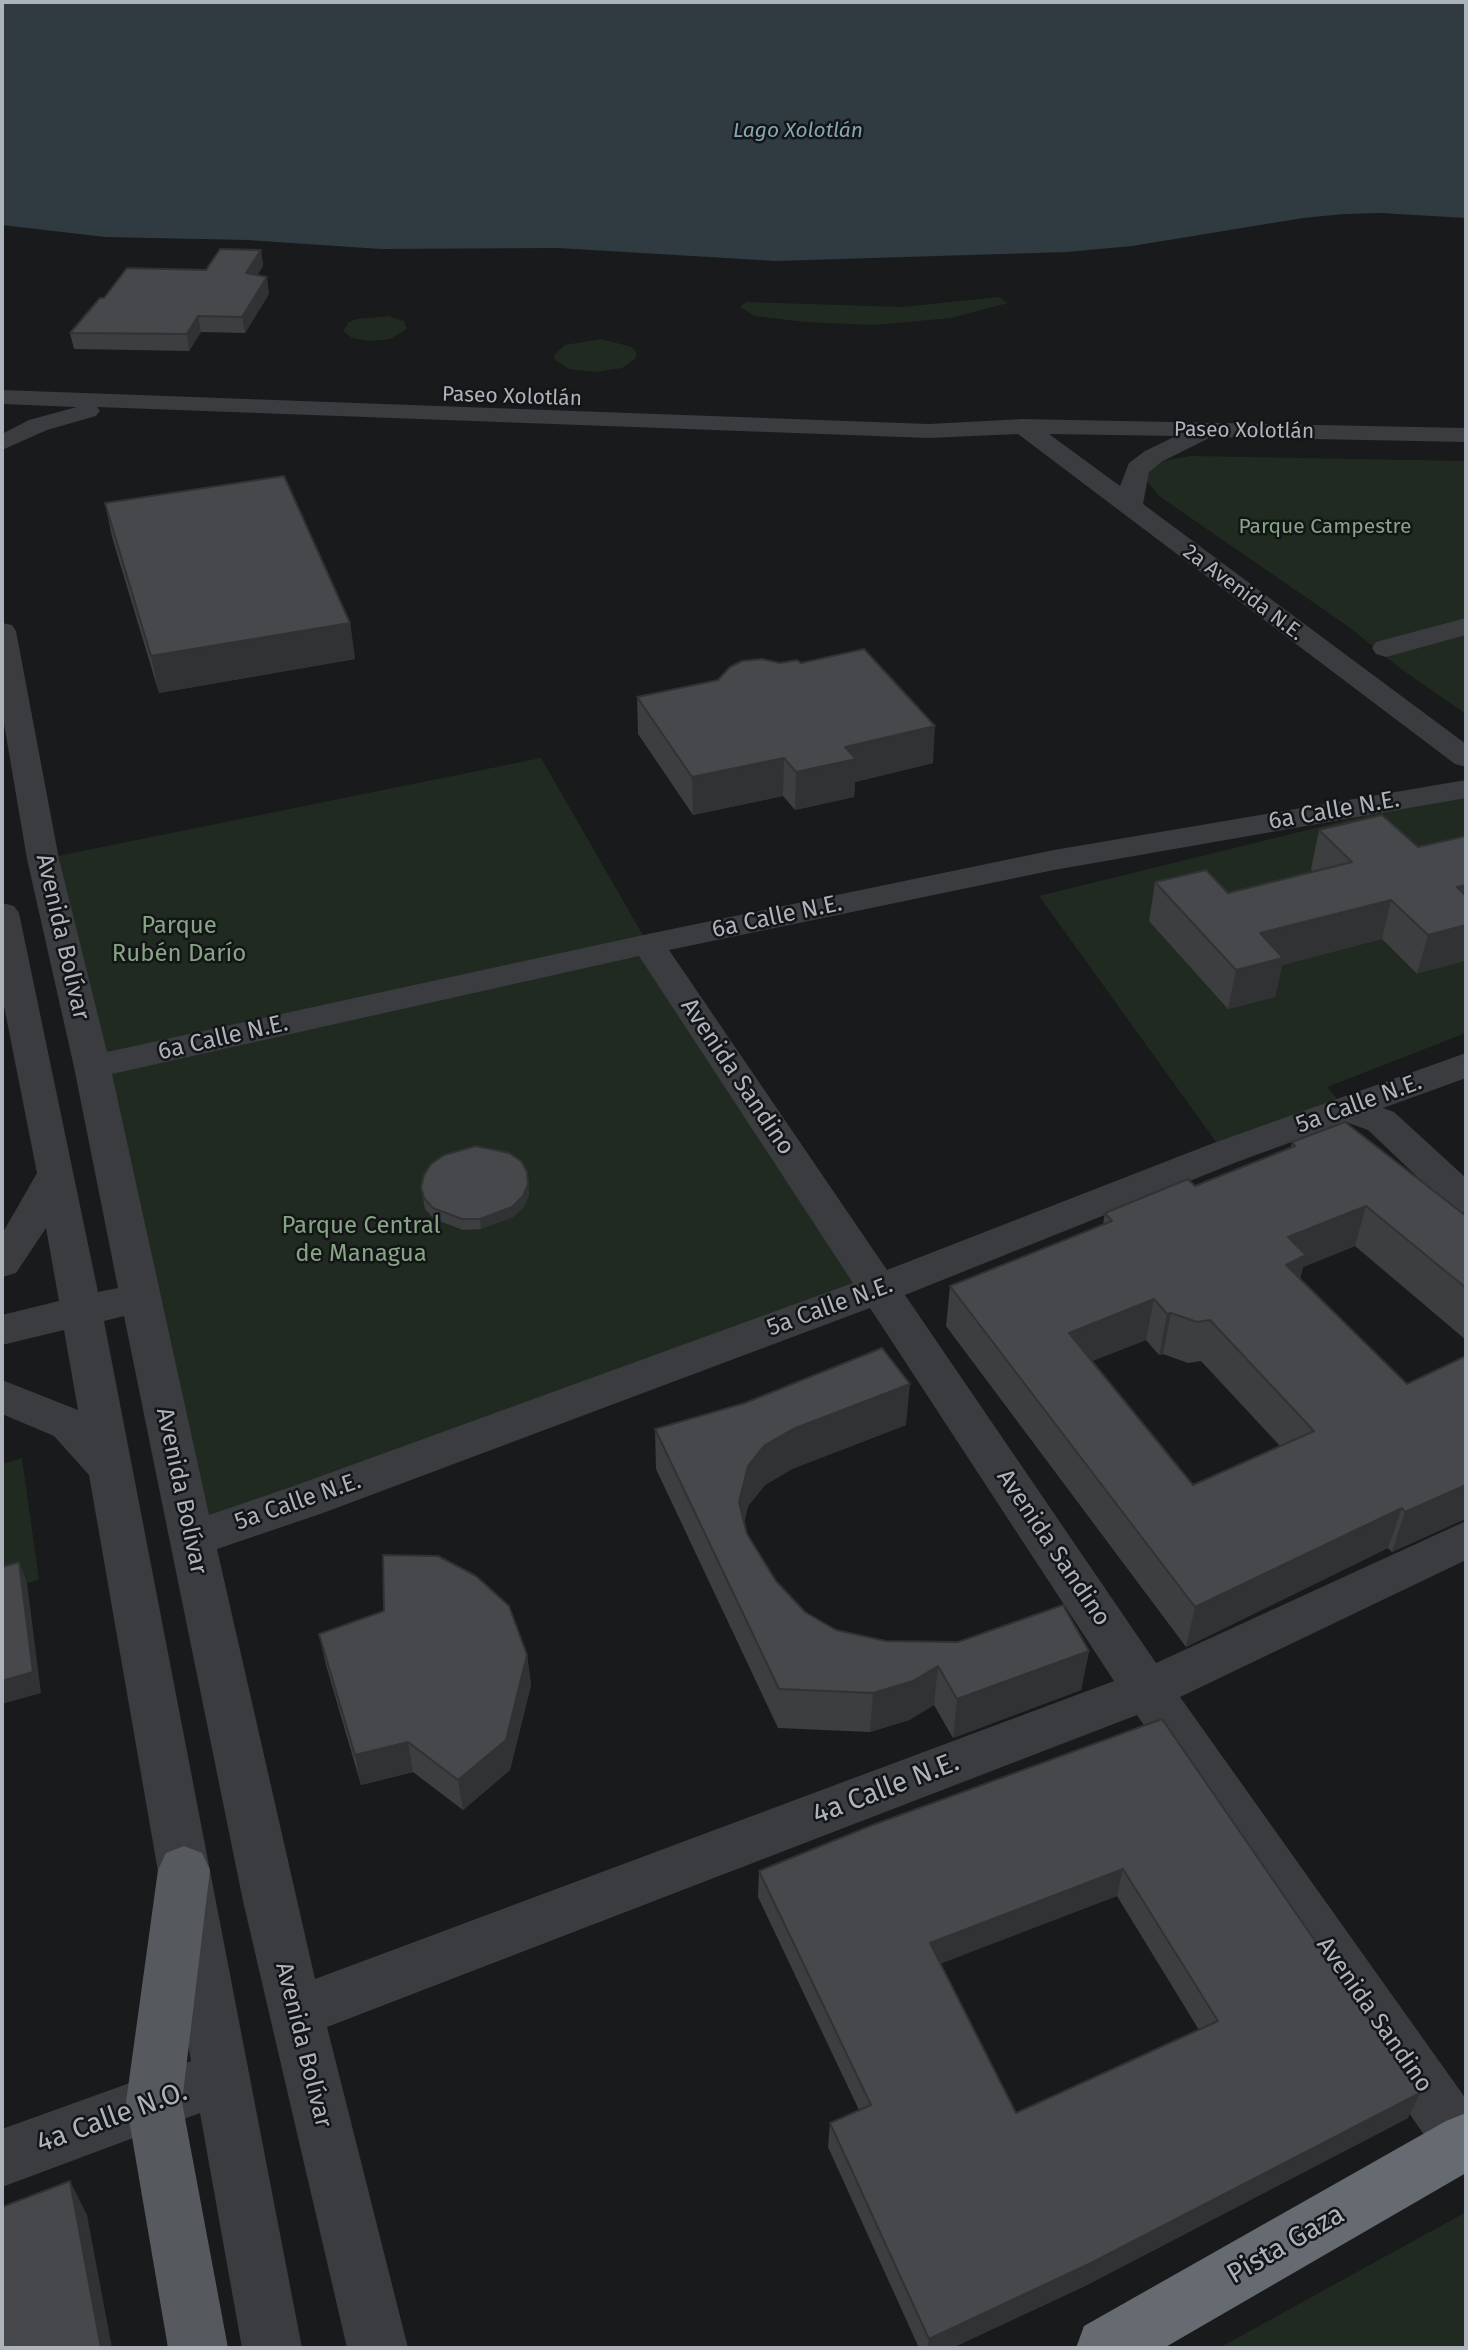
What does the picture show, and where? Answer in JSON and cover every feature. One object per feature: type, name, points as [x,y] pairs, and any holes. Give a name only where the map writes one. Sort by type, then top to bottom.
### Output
[{"type":"highway","name":"Pista Gaza","points":[[1106,2348],[1466,2141]]},
{"type":"main road","points":[[184,1870],[154,2102],[198,2348]]},
{"type":"street","name":"Paseo Xolotlán","points":[[2,376],[922,414],[1023,426]]},
{"type":"street","name":"Paseo Xolotlán","points":[[2,397],[496,413],[929,431],[1023,426],[1466,435]]},
{"type":"street","points":[[2,443],[21,432],[61,417],[145,402]]},
{"type":"street","name":"2a Avenida N.E.","points":[[1023,426],[1466,758]]},
{"type":"street","points":[[1130,508],[1133,481],[1138,468],[1154,457],[1209,430]]},
{"type":"street","points":[[1386,648],[1466,626]]},
{"type":"street","name":"Avenida Bolívar","points":[[2,631],[43,859],[92,1067],[191,1539],[295,2013],[377,2348]]},
{"type":"street","name":"6a Calle N.E.","points":[[92,1067],[648,944],[1090,853],[1466,789]]},
{"type":"street","points":[[2,913],[56,1173],[272,2348]]},
{"type":"street","name":"Avenida Sandino","points":[[648,944],[1147,1690],[1466,2147]]},
{"type":"street","name":"5a Calle N.E.","points":[[191,1539],[307,1500],[879,1289],[1224,1153],[1466,1065]]},
{"type":"street","points":[[1346,1109],[1381,1121],[1466,1200]]},
{"type":"street","points":[[2,1263],[22,1236],[56,1173]]},
{"type":"street","points":[[2,1330],[141,1297]]},
{"type":"street","points":[[2,1396],[69,1424],[111,1469]]},
{"type":"street","name":"4a Calle N.E.","points":[[295,2013],[1147,1690],[1466,1539]]},
{"type":"street","name":"4a Calle N.O.","points":[[2,2158],[222,2077]]},
{"type":"green space","points":[[999,297],[1008,303],[951,318],[874,325],[805,322],[755,316],[740,307],[746,302],[902,307]]},
{"type":"green space","points":[[388,316],[404,321],[407,329],[390,339],[369,341],[352,338],[343,331],[349,322],[357,319]]},
{"type":"green space","points":[[601,339],[632,347],[636,358],[622,368],[595,372],[569,369],[555,360],[554,355],[565,345]]},
{"type":"green space","name":"Parque Campestre","points":[[1191,456],[1466,461],[1466,714],[1401,669],[1349,627],[1159,496],[1146,480],[1149,469],[1166,460]]},
{"type":"green space","name":"Parque Central de Managua","points":[[541,758],[648,944],[879,1289],[191,1539],[43,859]]},
{"type":"green space","points":[[1466,791],[1466,878],[1343,901],[1252,972],[1382,939],[1417,974],[1466,961],[1466,1033],[1327,1087],[1346,1109],[1224,1153],[1039,896]]},
{"type":"green space","points":[[22,1458],[39,1580],[2,1590],[2,1464]]},
{"type":"green space","points":[[1466,2212],[1466,2348],[1219,2348]]},
{"type":"water","name":"Lago Xolotlán","points":[[2,2],[1466,2],[1466,218],[1381,213],[1344,214],[1303,218],[1132,246],[1067,252],[776,261],[558,248],[381,249],[247,240],[105,237],[2,225]]},
{"type":"building","points":[[220,249],[261,250],[246,273],[267,277],[242,317],[198,316],[187,334],[70,333],[100,298],[104,298],[127,268],[206,270]]},
{"type":"building","points":[[284,476],[350,623],[151,656],[105,503]]},
{"type":"building","points":[[864,649],[935,726],[845,747],[856,759],[796,772],[784,758],[692,777],[637,697],[718,680],[730,667],[742,661],[762,659],[780,663],[797,660],[801,663]]},
{"type":"building","points":[[1382,815],[1418,847],[1466,836],[1466,885],[1457,887],[1466,896],[1466,925],[1428,935],[1391,900],[1260,933],[1283,958],[1236,970],[1155,882],[1206,870],[1228,893],[1352,862],[1319,830]]},
{"type":"building","points":[[1345,1122],[1466,1216],[1466,1288],[1366,1206],[1288,1237],[1306,1255],[1286,1265],[1407,1384],[1466,1356],[1466,1485],[1405,1512],[1402,1508],[1195,1607],[950,1286],[1112,1221],[1105,1213],[1188,1179],[1195,1186],[1295,1146],[1292,1142]],"holes":[[[1154,1299],[1167,1314],[1197,1322],[1210,1320],[1314,1431],[1193,1485],[1069,1333]]]},
{"type":"building","points":[[476,1146],[509,1153],[521,1161],[527,1172],[528,1184],[523,1196],[512,1207],[480,1219],[462,1219],[433,1208],[424,1198],[421,1187],[431,1164],[444,1155]]},
{"type":"building","points":[[882,1348],[910,1384],[793,1429],[765,1445],[748,1466],[739,1502],[747,1534],[776,1581],[805,1612],[836,1630],[886,1641],[958,1642],[1063,1605],[1089,1651],[957,1699],[938,1666],[913,1681],[873,1693],[779,1689],[655,1429],[745,1403]]},
{"type":"building","points":[[383,1555],[438,1556],[476,1576],[509,1606],[527,1655],[506,1740],[458,1780],[408,1742],[355,1755],[319,1634],[384,1611]]},
{"type":"building","points":[[19,1562],[33,1672],[2,1681],[2,1567]]},
{"type":"building","points":[[1162,1719],[1420,2093],[1091,2263],[929,2339],[830,2123],[871,2105],[759,1871],[870,1826]],"holes":[[[1123,1869],[1218,2021],[1016,2113],[930,1943]]]},
{"type":"building","points":[[70,2181],[101,2348],[2,2348],[2,2207]]},
{"type":"park label","name":"Parque Rubén Darío","points":[[179,940]]}]
